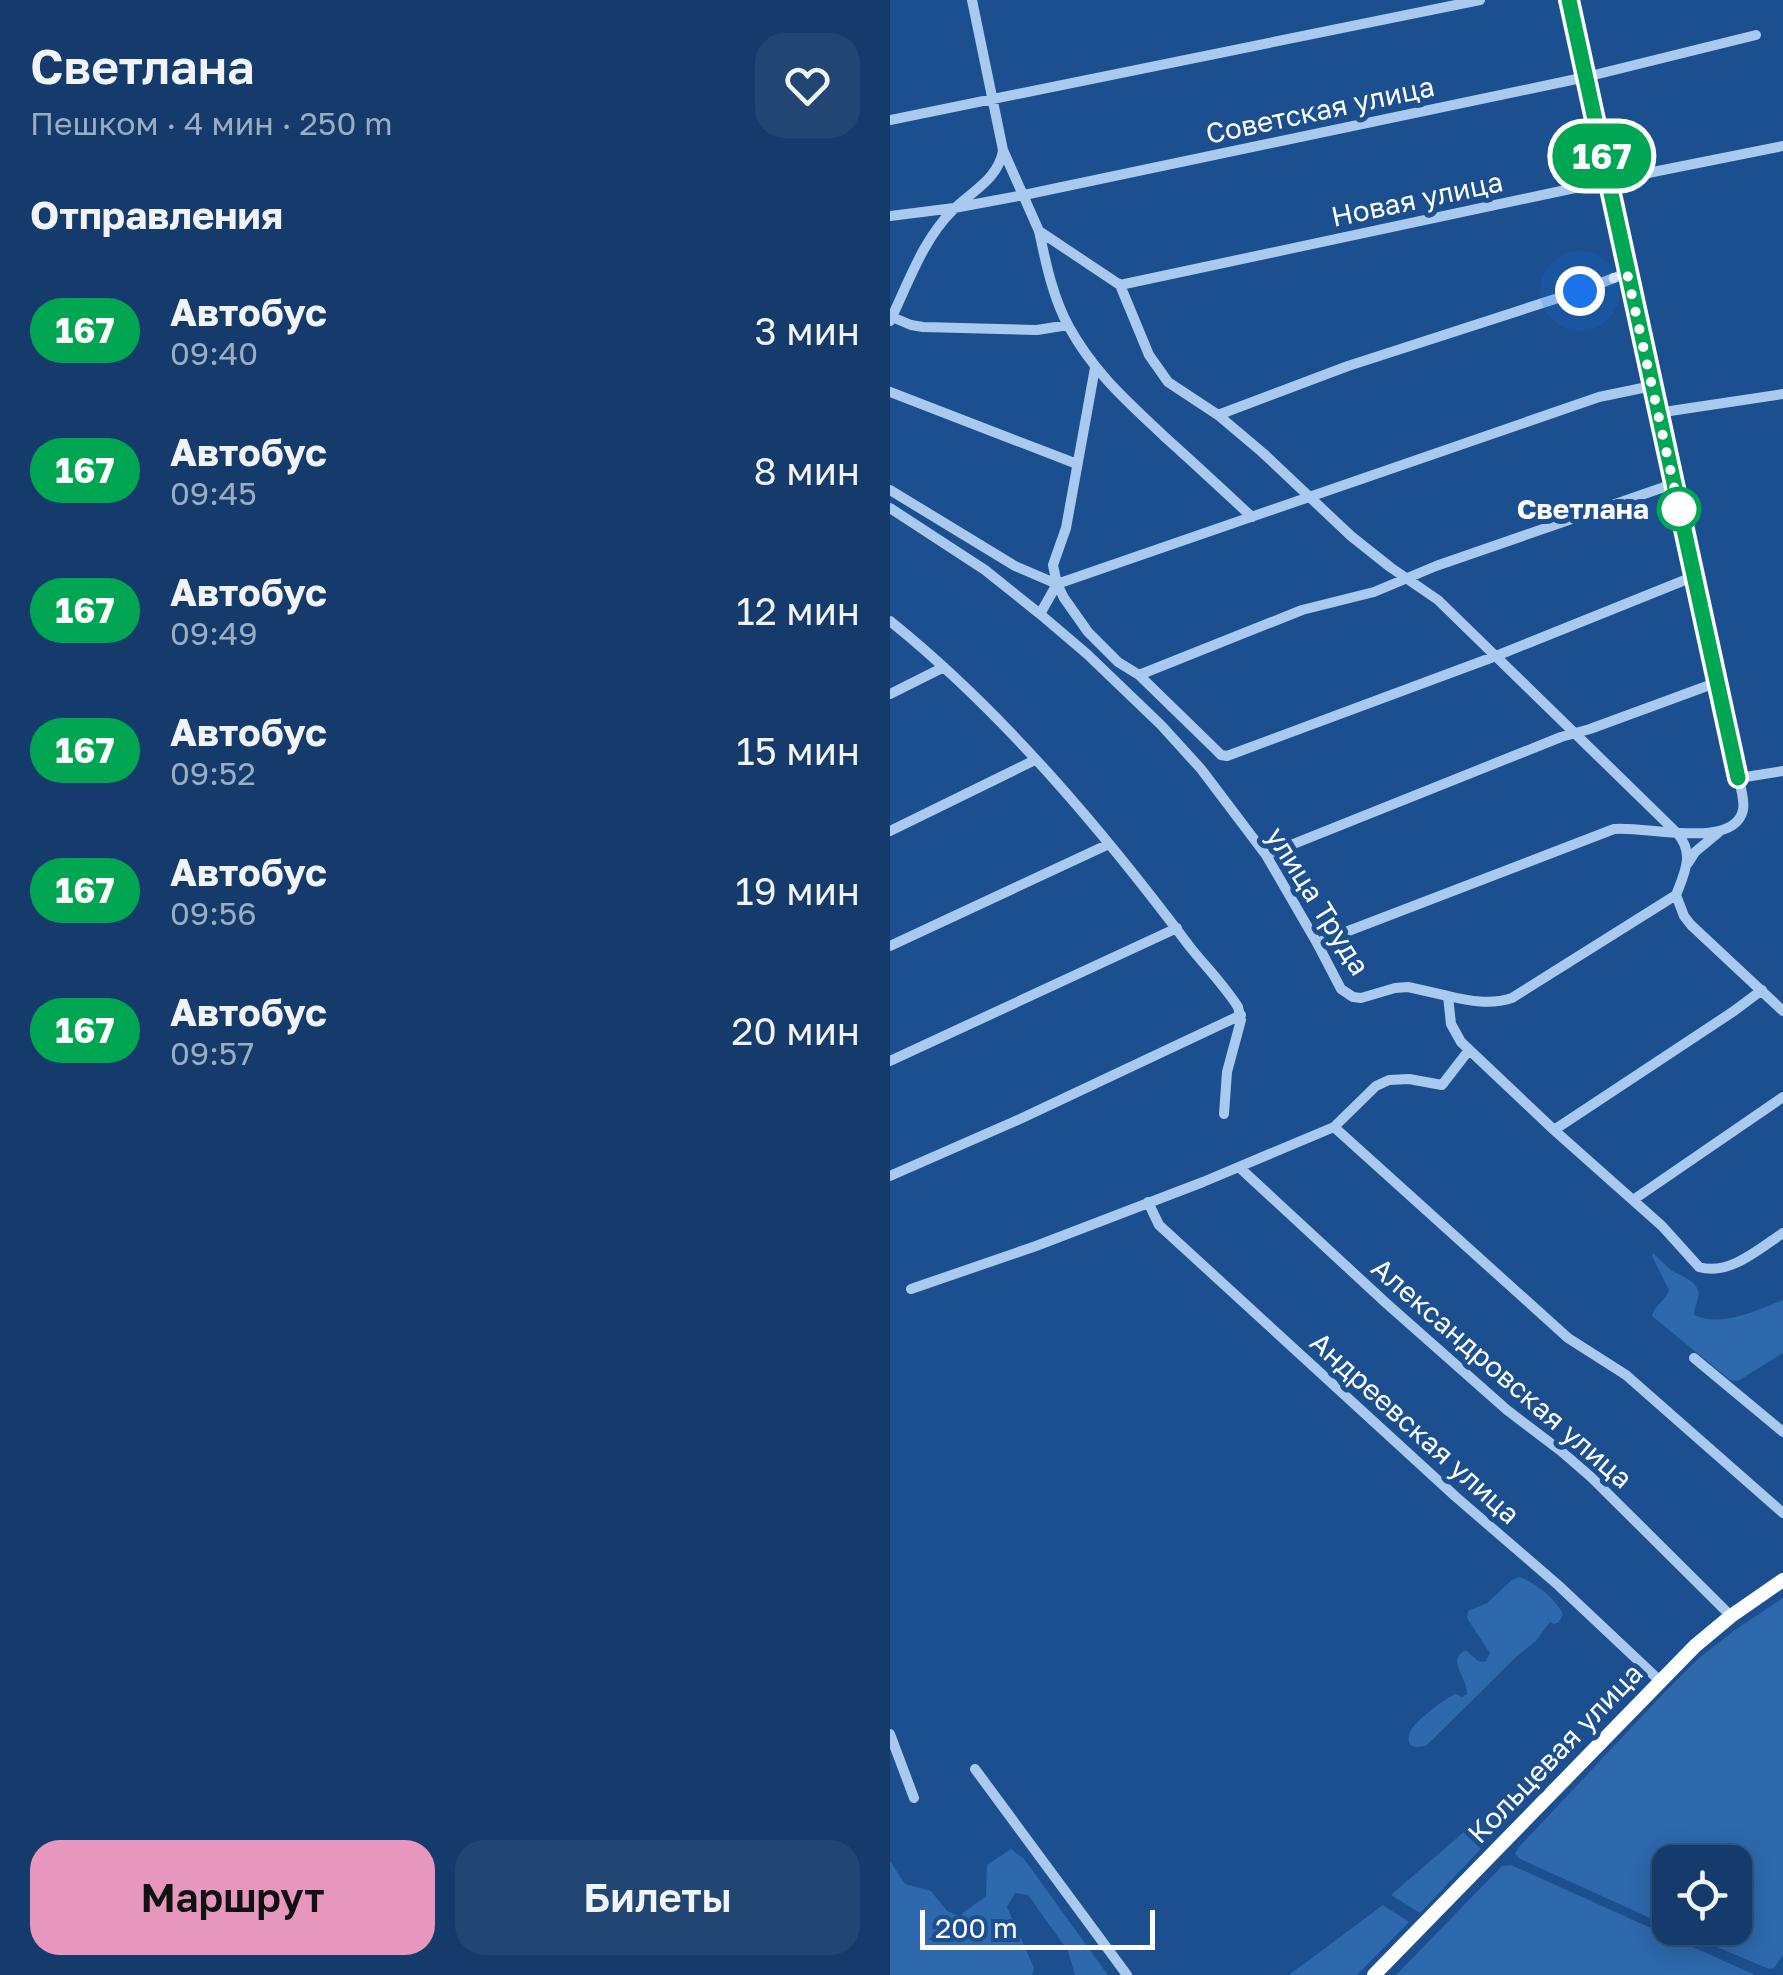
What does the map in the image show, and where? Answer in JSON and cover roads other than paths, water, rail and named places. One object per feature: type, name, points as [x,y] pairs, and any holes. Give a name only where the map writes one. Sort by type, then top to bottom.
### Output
[{"type":"highway","name":"Кольцевая улица","points":[[1374,1975],[1694,1646],[1783,1580]]},
{"type":"street","points":[[972,0],[1003,150],[1039,231],[1051,283],[1068,325],[1095,368],[1128,404],[1252,517]]},
{"type":"street","points":[[890,120],[1480,0]]},
{"type":"street","points":[[1569,0],[1743,810],[1737,821],[1694,852],[1676,895],[1512,998],[1475,1001],[1448,996],[1453,1030],[1554,1130],[1662,1226],[1692,1262],[1704,1269],[1717,1269],[1740,1260],[1783,1233]]},
{"type":"street","name":"Советская улица","points":[[890,216],[1024,195],[1586,77],[1756,36]]},
{"type":"street","name":"Новая улица","points":[[1120,285],[1783,146]]},
{"type":"street","points":[[1003,150],[994,173],[943,220],[891,319],[923,327],[1038,330],[1068,325]]},
{"type":"street","points":[[1039,231],[1120,285],[1149,355],[1168,382],[1218,415],[1350,536],[1438,600],[1676,832],[1688,851],[1687,864]]},
{"type":"street","points":[[1218,415],[1348,366],[1627,273]]},
{"type":"street","points":[[1095,368],[1066,528],[1054,565],[1057,584],[1088,632],[1118,662],[1140,675],[1222,755],[1232,755],[1496,656],[1695,576]]},
{"type":"street","points":[[1040,614],[1057,584],[1599,397],[1652,386]]},
{"type":"street","points":[[890,392],[1077,464]]},
{"type":"street","points":[[1658,413],[1783,394]]},
{"type":"street","points":[[1140,675],[1302,610],[1374,592],[1436,566],[1673,484]]},
{"type":"street","points":[[890,490],[1014,566],[1057,584]]},
{"type":"street","name":"улица Труда","points":[[890,508],[984,570],[1040,614],[1162,725],[1202,769],[1266,855],[1340,989],[1353,997],[1370,997],[1408,987],[1448,996]]},
{"type":"street","points":[[890,620],[997,718],[1108,844],[1230,994],[1241,1015],[1230,1057],[1224,1114]]},
{"type":"street","points":[[890,694],[944,667]]},
{"type":"street","points":[[1266,855],[1575,733],[1718,682]]},
{"type":"street","points":[[890,832],[1035,760]]},
{"type":"street","points":[[1738,778],[1783,771]]},
{"type":"street","points":[[1317,943],[1614,829],[1703,834],[1723,830]]},
{"type":"street","points":[[890,946],[1108,844]]},
{"type":"street","points":[[1676,895],[1691,926],[1783,1011]]},
{"type":"street","points":[[890,1061],[1176,928]]},
{"type":"street","points":[[1554,1130],[1762,990]]},
{"type":"street","points":[[890,1176],[1241,1015]]},
{"type":"street","points":[[912,1288],[1036,1246],[1334,1128],[1376,1086],[1389,1080],[1442,1085],[1470,1050]]},
{"type":"street","points":[[1633,1200],[1783,1097]]},
{"type":"street","points":[[1334,1128],[1568,1338],[1639,1386],[1783,1513]]},
{"type":"street","name":"Александровская улица","points":[[1240,1168],[1399,1315],[1591,1478],[1731,1616]]},
{"type":"street","name":"Андреевская улица","points":[[1148,1202],[1159,1225],[1660,1681]]},
{"type":"street","points":[[1694,1358],[1783,1432]]},
{"type":"street","points":[[890,1734],[914,1798]]},
{"type":"street","points":[[974,1769],[1127,1975]]},
{"type":"place","name":"Светлана","points":[[1679,509]]}]
